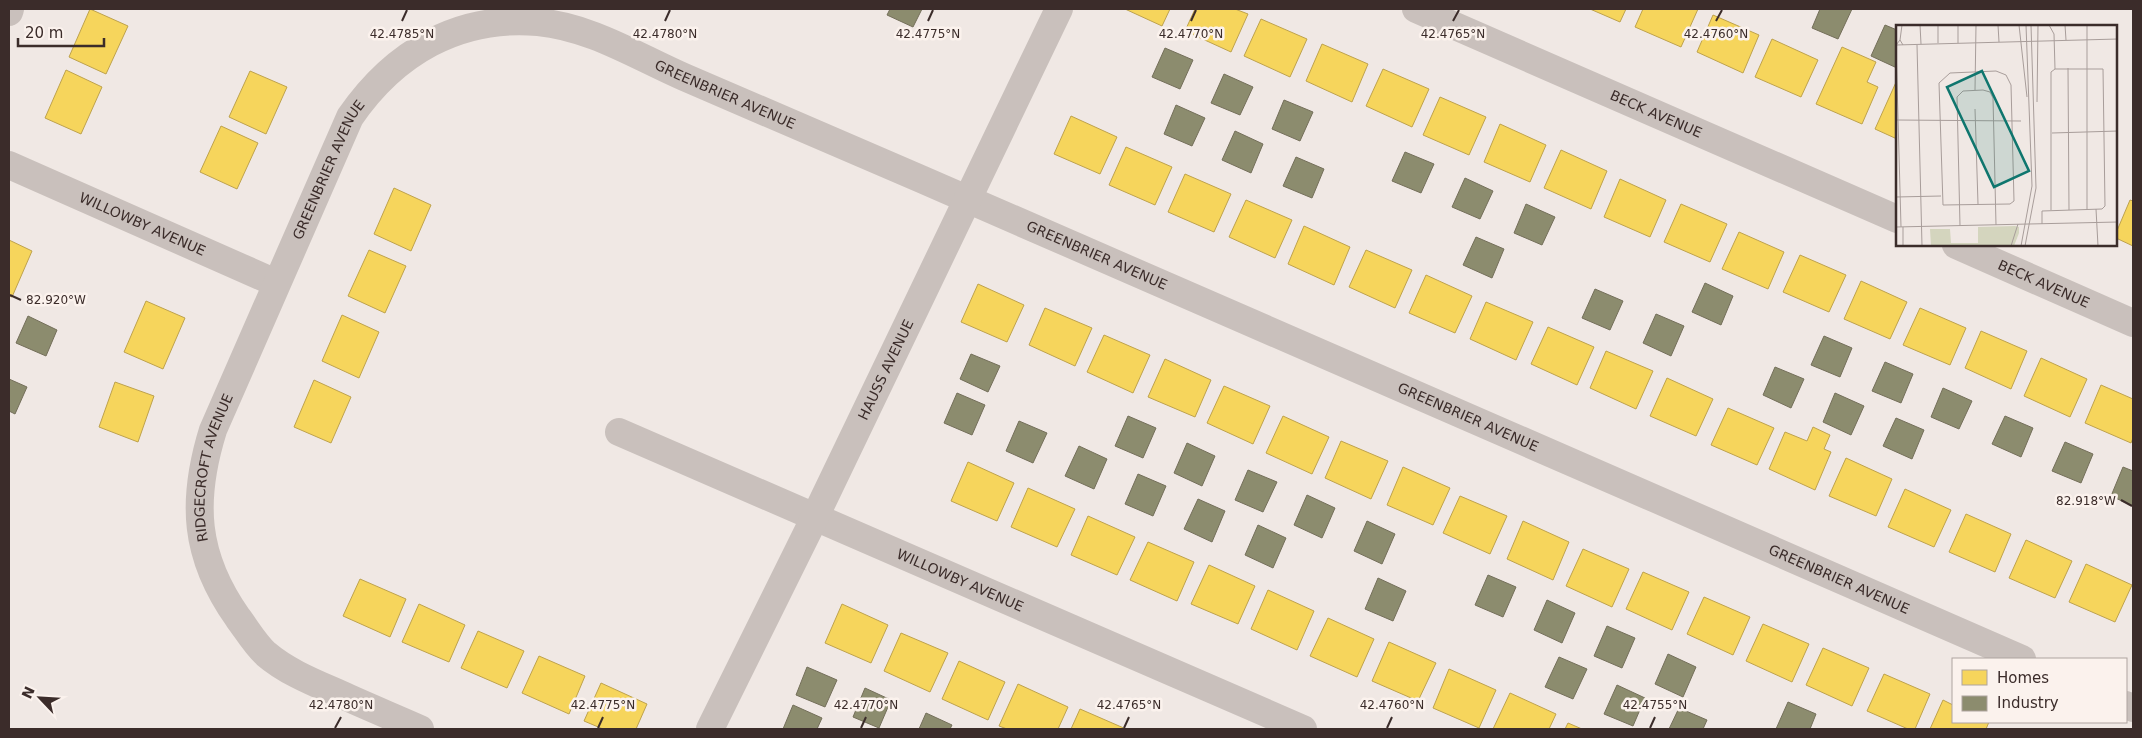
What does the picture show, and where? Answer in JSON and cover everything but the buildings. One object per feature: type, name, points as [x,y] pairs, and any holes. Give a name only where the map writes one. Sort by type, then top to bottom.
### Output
[{"type":"street","name":"HAUSS AVENUE","points":[[710,729],[815,517],[1059,9]]},
{"type":"street","name":"BECK AVENUE","points":[[1416,9],[1896,219]]},
{"type":"street","name":"GREENBRIER AVENUE","points":[[276,283],[350,117],[367,92],[392,68],[438,38],[463,29],[495,23],[534,22],[579,30],[2020,658]]},
{"type":"street","name":"WILLOWBY AVENUE","points":[[9,165],[276,283]]},
{"type":"street","name":"BECK AVENUE","points":[[1958,246],[2133,322]]},
{"type":"street","name":"RIDGECROFT AVENUE","points":[[276,283],[213,430],[204,460],[198,499],[203,543],[213,576],[229,605],[252,638],[266,654],[301,677],[420,729]]},
{"type":"street","name":"WILLOWBY AVENUE","points":[[619,432],[1303,729]]}]
